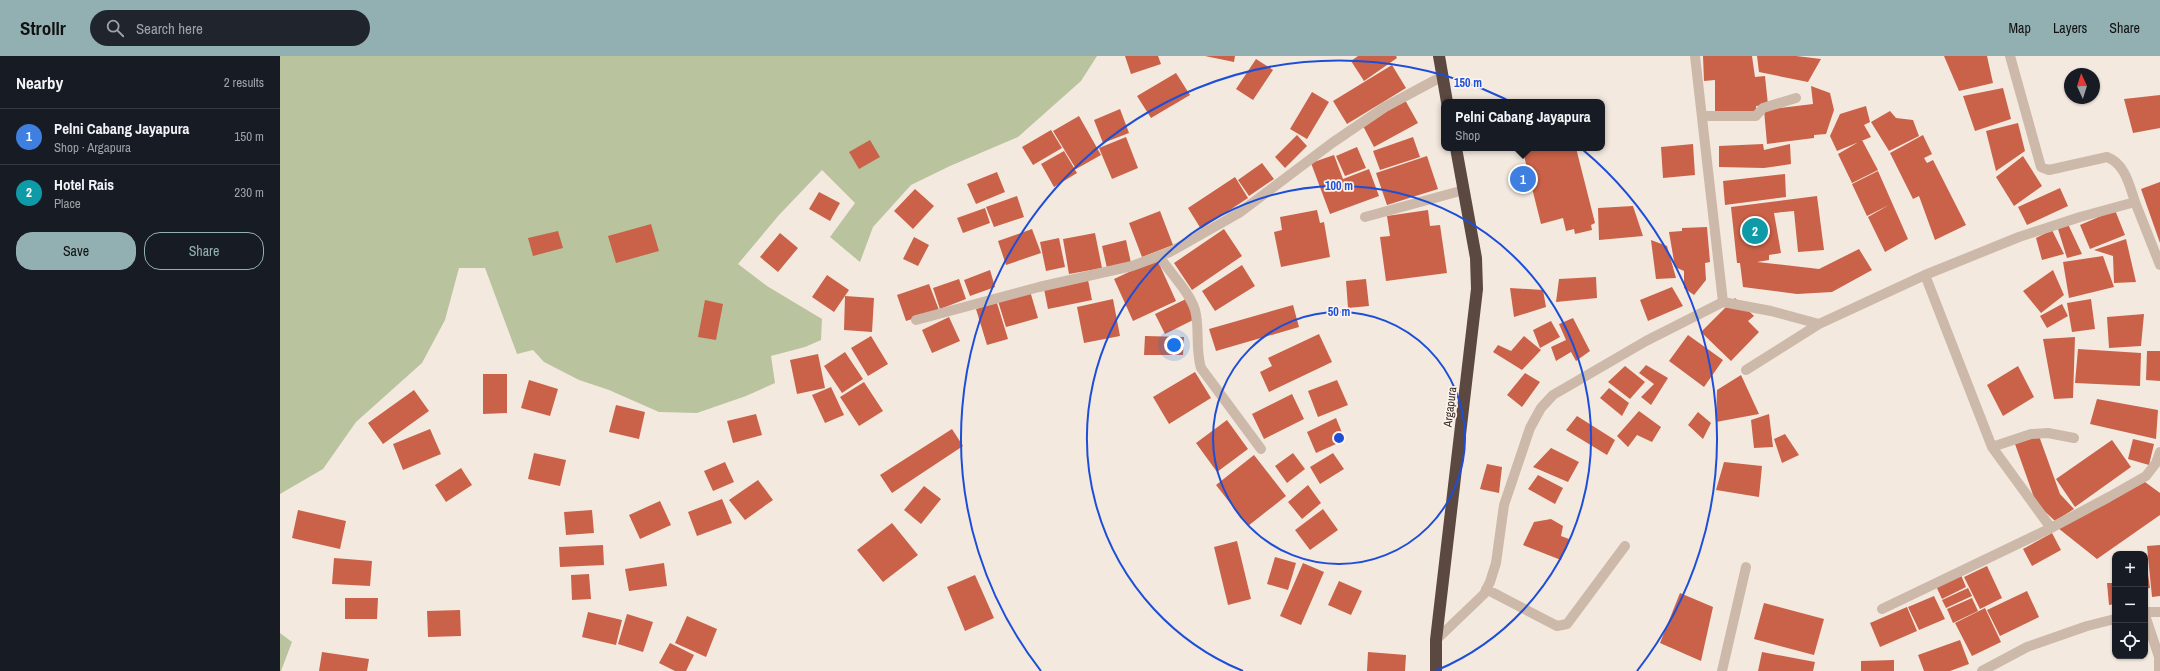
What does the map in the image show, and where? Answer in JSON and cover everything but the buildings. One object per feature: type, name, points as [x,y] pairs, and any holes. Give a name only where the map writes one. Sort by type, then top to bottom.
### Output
[{"type":"highway","points":[[1439,56],[1441,77],[1446,99]]},
{"type":"highway","name":"Argapura","points":[[1436,671],[1436,640],[1476,303],[1476,258],[1457,151]]},
{"type":"street","points":[[1695,56],[1723,302]]},
{"type":"street","points":[[2010,56],[2041,167],[2049,170],[2107,157],[2115,160],[2124,172],[2160,265]]},
{"type":"street","points":[[916,320],[1039,287],[1132,266],[1170,252],[1239,213],[1332,143],[1385,107],[1441,77]]},
{"type":"street","points":[[1702,116],[1756,116],[1763,108],[1796,98]]},
{"type":"street","points":[[1365,217],[1464,190]]},
{"type":"street","points":[[1746,370],[1819,324],[1925,275],[2019,236],[2080,217],[2136,202]]},
{"type":"street","points":[[1159,256],[1190,300],[1195,311],[1198,357],[1201,368],[1261,449]]},
{"type":"street","points":[[1925,275],[1992,447],[2052,528]]},
{"type":"street","points":[[1436,640],[1486,589],[1496,563],[1504,505],[1530,428],[1542,408],[1553,395],[1646,341],[1723,302],[1771,311],[1819,324]]},
{"type":"street","points":[[1992,447],[2031,434],[2048,433],[2074,438]]},
{"type":"street","points":[[1882,609],[2052,528],[2146,476],[2156,464],[2160,452]]},
{"type":"street","points":[[1486,589],[1557,626],[1567,624],[1625,546]]},
{"type":"street","points":[[1722,671],[1746,567]]},
{"type":"street","points":[[2148,612],[2160,612]]},
{"type":"street","points":[[1982,671],[2027,647],[2087,626],[2112,620]]},
{"type":"street","points":[[2148,623],[2159,657],[2159,671]]},
{"type":"green space","points":[[280,56],[1097,56],[1081,81],[1018,137],[950,166],[911,185],[873,227],[860,262],[830,237],[855,203],[822,170],[779,215],[738,264],[767,286],[822,319],[821,340],[805,347],[771,356],[775,383],[746,396],[697,413],[659,412],[609,390],[579,380],[544,362],[533,350],[517,354],[485,268],[459,268],[445,320],[422,363],[356,422],[323,469],[280,494]]},
{"type":"green space","points":[[280,633],[292,642],[281,671],[280,671]]},
{"type":"place","name":"Pelni Cabang Jayapura","points":[[1523,179]]},
{"type":"place","name":"Hotel Rais","points":[[1755,231]]}]
